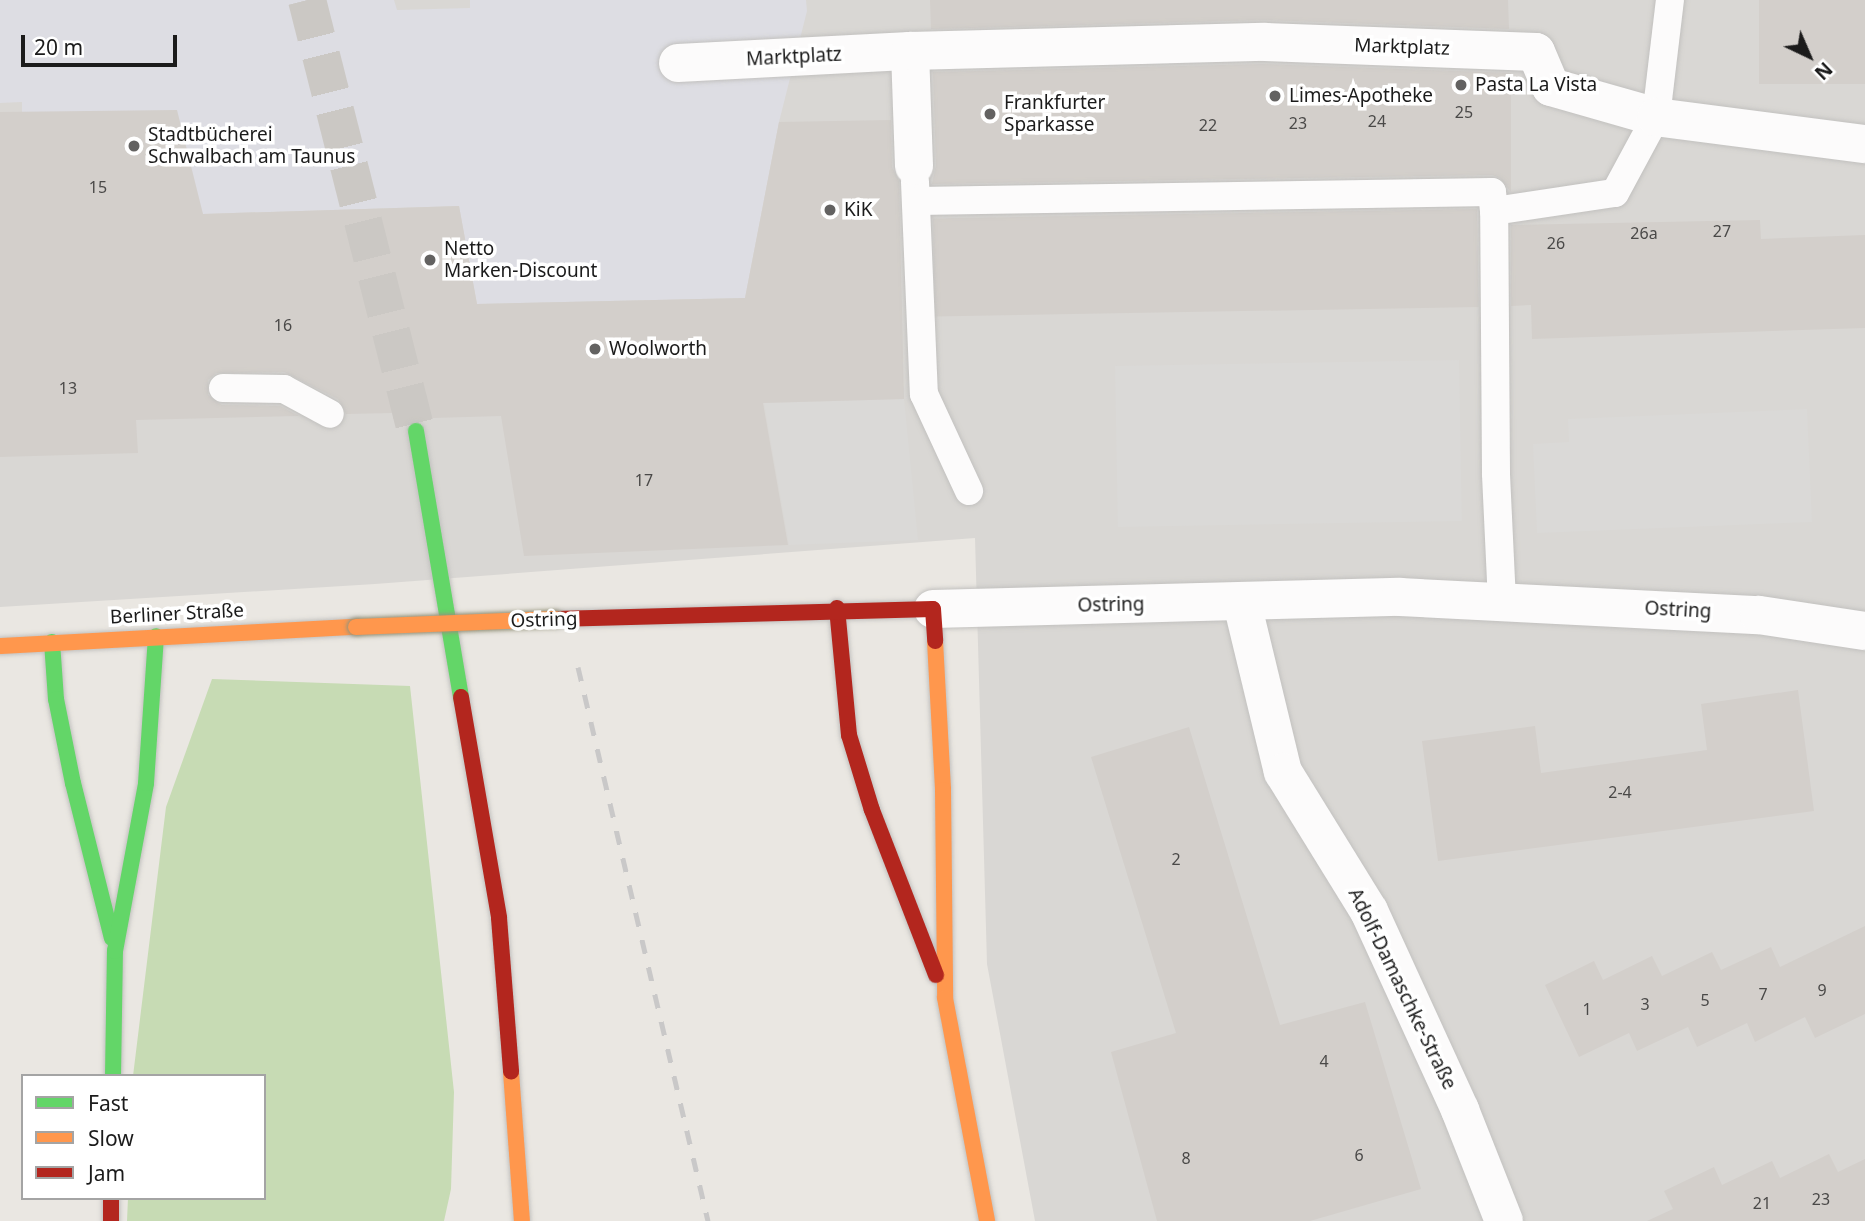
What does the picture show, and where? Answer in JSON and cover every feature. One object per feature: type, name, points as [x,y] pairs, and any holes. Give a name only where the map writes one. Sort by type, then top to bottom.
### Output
[{"type":"main road","points":[[416,431],[499,918],[522,1221]]},
{"type":"main road","points":[[836,608],[849,735],[872,810],[945,998]]},
{"type":"main road","name":"Ostring","points":[[356,627],[836,608],[933,609]]},
{"type":"main road","points":[[933,609],[943,789],[945,998],[987,1221]]},
{"type":"main road","name":"Berliner Straße","points":[[0,646],[356,627]]},
{"type":"main road","points":[[113,1074],[115,951],[146,783],[156,636]]},
{"type":"main road","points":[[52,642],[56,699],[73,783],[115,951]]},
{"type":"main road","points":[[111,1200],[111,1221]]},
{"type":"street","name":"Marktplatz","points":[[678,63],[910,51],[1265,42],[1536,52],[1551,87],[1656,117],[1865,144]]},
{"type":"street","points":[[910,51],[915,184]]},
{"type":"street","name":"Ostring","points":[[933,609],[1400,597],[1759,615],[1865,631]]},
{"type":"street","name":"Adolf-Damaschke-Straße","points":[[1242,603],[1283,772],[1368,911],[1460,1110],[1504,1221]]},
{"type":"lane","points":[[1494,211],[1615,193],[1656,117],[1670,0]]},
{"type":"lane","points":[[969,491],[924,394],[915,184],[1492,192],[1496,473],[1502,601]]},
{"type":"lane","points":[[223,388],[284,389],[330,414]]},
{"type":"shaded area","points":[[0,0],[1865,0],[1865,1221],[1035,1221],[987,964],[975,538],[375,584],[0,607]]},
{"type":"shaded area","points":[[0,0],[394,0],[397,10],[470,8],[470,0],[806,0],[807,11],[779,122],[745,298],[477,304],[459,206],[203,214],[143,112],[22,112],[22,102],[0,103]]},
{"type":"shaded area","points":[[1459,360],[1462,521],[1118,527],[1115,366]]},
{"type":"shaded area","points":[[904,399],[918,540],[789,545],[764,403]]},
{"type":"shaded area","points":[[1807,409],[1812,522],[1537,533],[1533,444],[1569,442],[1568,419]]},
{"type":"green space","points":[[212,679],[410,686],[454,1092],[451,1189],[444,1221],[127,1221],[128,1200],[266,1200],[266,1074],[133,1074],[166,807]]},
{"type":"building","points":[[930,0],[1508,0],[1509,29],[1265,20],[931,29]]},
{"type":"building","points":[[1759,0],[1865,0],[1865,84],[1759,84]]},
{"type":"building","points":[[1265,64],[1511,73],[1511,192],[1500,178],[1492,175],[932,184],[936,165],[933,72]]},
{"type":"building","points":[[177,110],[203,214],[459,206],[477,304],[745,298],[779,122],[891,120],[892,167],[899,181],[904,399],[763,403],[788,545],[524,556],[501,416],[433,418],[413,409],[399,419],[393,419],[393,413],[346,414],[338,399],[284,372],[216,373],[208,380],[208,395],[222,405],[280,406],[299,416],[136,420],[138,453],[0,457],[0,112]]},
{"type":"building","points":[[1477,209],[1479,307],[935,316],[933,218]]},
{"type":"building","points":[[1760,220],[1761,239],[1865,235],[1865,328],[1532,339],[1531,305],[1511,306],[1511,225]]},
{"type":"building","points":[[1798,690],[1814,811],[1438,861],[1422,741],[1535,726],[1541,773],[1707,750],[1701,704]]},
{"type":"building","points":[[1189,727],[1280,1025],[1365,1002],[1421,1189],[1310,1221],[1157,1221],[1111,1052],[1176,1033],[1091,757]]},
{"type":"building","points":[[1865,926],[1865,1014],[1815,1038],[1805,1017],[1755,1042],[1747,1023],[1697,1047],[1688,1027],[1637,1051],[1629,1033],[1579,1057],[1545,985],[1594,961],[1603,980],[1652,956],[1662,976],[1712,952],[1721,970],[1771,947],[1780,967]]},
{"type":"building","points":[[1829,1154],[1838,1172],[1865,1159],[1865,1221],[1647,1221],[1673,1209],[1664,1191],[1714,1167],[1722,1185],[1772,1161],[1780,1178]]},
{"type":"tunnel","points":[[307,0],[416,431]]},
{"type":"railway","points":[[578,667],[708,1221]]},
{"type":"traffic: fast","points":[[416,431],[461,697]]},
{"type":"traffic: fast","points":[[113,1074],[115,951],[146,783],[156,636]]},
{"type":"traffic: fast","points":[[52,642],[56,699],[73,783],[112,938]]},
{"type":"traffic: slow","points":[[356,627],[555,619]]},
{"type":"traffic: slow","points":[[0,646],[356,627]]},
{"type":"traffic: slow","points":[[935,641],[943,790],[945,998],[987,1221]]},
{"type":"traffic: slow","points":[[511,1072],[522,1221]]},
{"type":"traffic: jam","points":[[837,608],[849,735],[872,810],[936,975]]},
{"type":"traffic: jam","points":[[555,619],[933,609],[935,641]]},
{"type":"traffic: jam","points":[[461,697],[499,918],[511,1072]]},
{"type":"traffic: jam","points":[[111,1200],[111,1221]]},
{"type":"place","name":"Pasta La Vista","points":[[1461,85]]},
{"type":"place","name":"Limes-Apotheke","points":[[1275,96]]},
{"type":"place","name":"Frankfurter Sparkasse","points":[[990,114]]},
{"type":"place","name":"Stadtbücherei Schwalbach am Taunus","points":[[134,146]]},
{"type":"place","name":"KiK","points":[[830,210]]},
{"type":"place","name":"Netto Marken-Discount","points":[[430,260]]},
{"type":"place","name":"Woolworth","points":[[595,349]]}]
